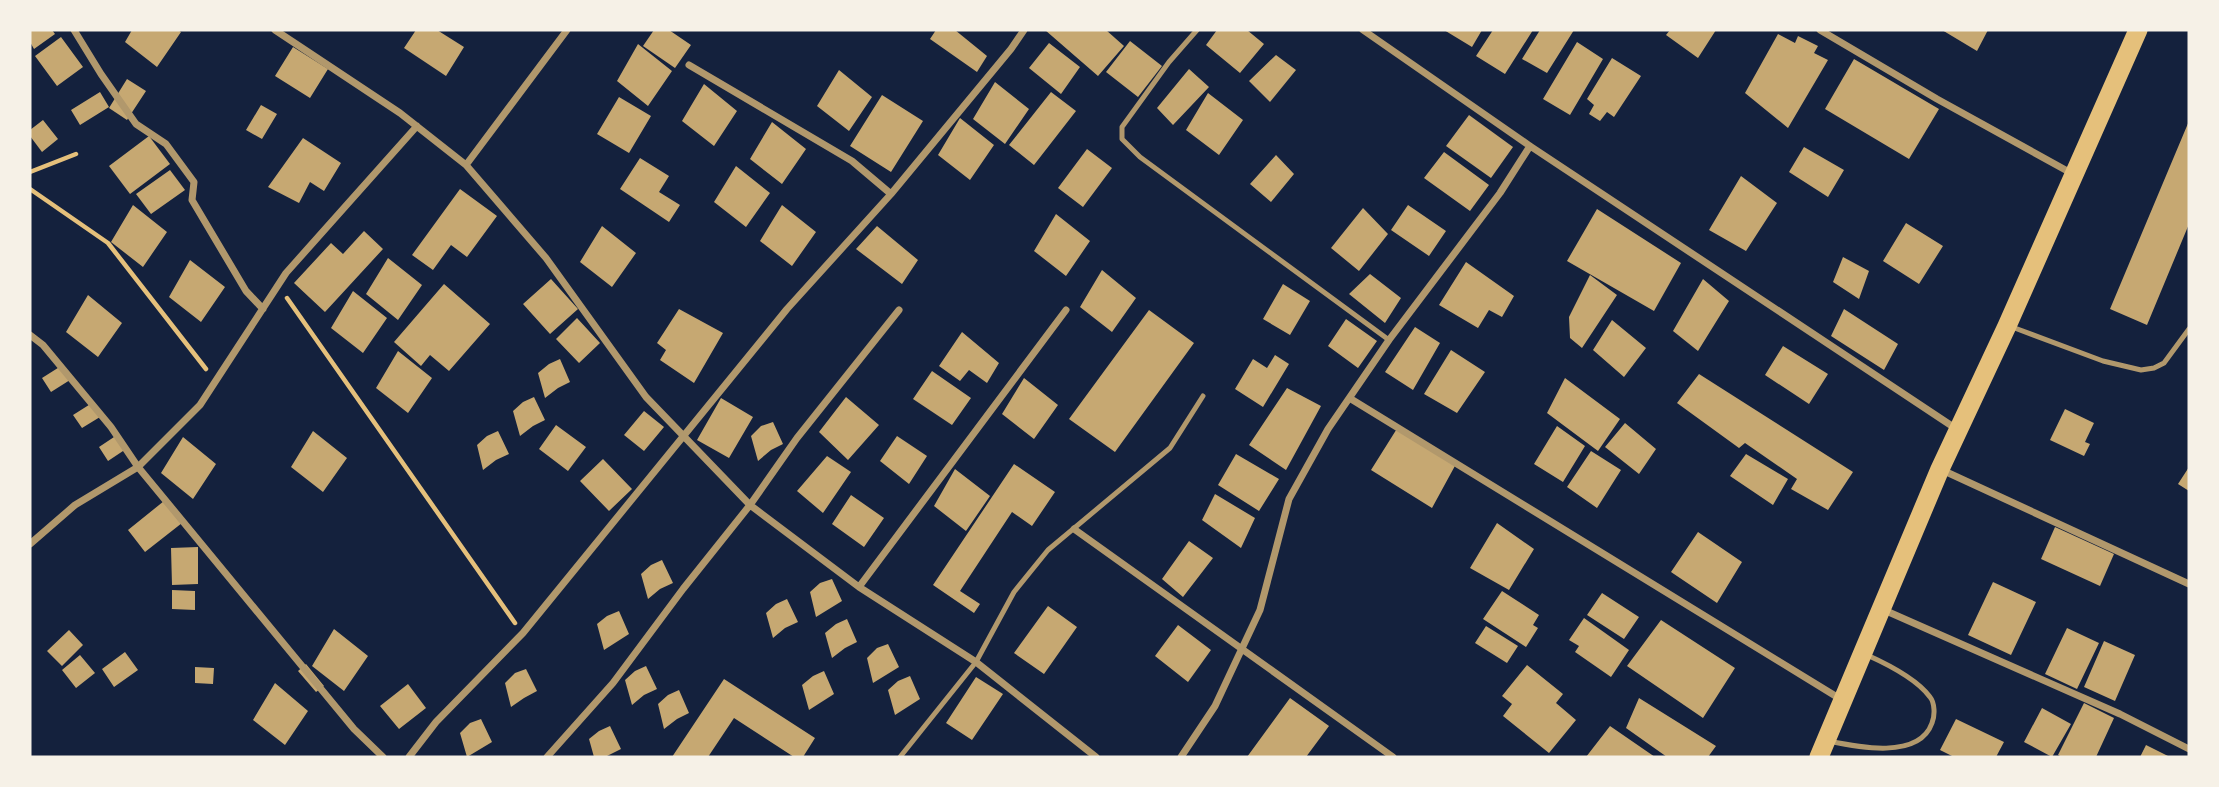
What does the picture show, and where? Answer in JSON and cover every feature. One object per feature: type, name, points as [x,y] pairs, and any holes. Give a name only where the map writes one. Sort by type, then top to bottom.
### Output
[{"type":"highway","points":[[1823,749],[1861,652],[1940,469],[2007,326],[2138,30]]},
{"type":"street","points":[[74,30],[100,74],[136,124],[166,144],[194,183],[192,200],[246,290],[263,309]]},
{"type":"street","points":[[275,30],[417,126],[466,165],[546,258],[646,397],[750,505],[859,587],[975,662],[1096,757]]},
{"type":"street","points":[[466,165],[567,30]]},
{"type":"street","points":[[410,757],[436,722],[523,633],[787,309],[891,194],[1024,30]]},
{"type":"street","points":[[1363,30],[1530,146],[1959,431]]},
{"type":"street","points":[[1820,30],[2073,174]]},
{"type":"street","points":[[689,65],[852,161],[891,194]]},
{"type":"street","points":[[30,544],[75,505],[138,467],[200,405],[286,273],[417,126]]},
{"type":"street","points":[[1181,757],[1215,706],[1259,610],[1289,499],[1328,429],[1389,340],[1500,193],[1530,146]]},
{"type":"street","points":[[547,757],[613,683],[750,505],[797,438],[899,310]]},
{"type":"street","points":[[859,587],[1066,310]]},
{"type":"street","points":[[30,335],[43,345],[111,426],[138,467],[354,729],[383,757]]},
{"type":"street","points":[[1351,399],[1842,700]]},
{"type":"street","points":[[1940,469],[2189,584]]},
{"type":"street","points":[[1074,529],[1393,757]]},
{"type":"street","points":[[1880,608],[2120,714],[2189,749]]},
{"type":"lane","points":[[1197,30],[1169,62],[1122,127],[1122,139],[1140,157],[1389,340]]},
{"type":"lane","points":[[2007,326],[2103,361],[2141,370],[2164,363],[2189,329]]},
{"type":"lane","points":[[900,757],[975,662],[1014,592],[1048,550],[1170,448],[1203,396]]},
{"type":"lane","points":[[1823,749],[1907,745],[1925,735],[1934,718],[1933,700],[1928,694],[1900,672],[1861,652]]},
{"type":"path","points":[[30,172],[76,154]]},
{"type":"path","points":[[30,189],[108,243],[215,381]]},
{"type":"path","points":[[278,286],[523,633]]},
{"type":"building","points":[[30,30],[52,30],[55,34],[34,49],[30,42]]},
{"type":"building","points":[[132,30],[181,32],[157,67],[125,42]]},
{"type":"building","points":[[416,30],[437,30],[464,47],[446,76],[404,48]]},
{"type":"building","points":[[654,30],[669,30],[691,45],[675,68],[643,46]]},
{"type":"building","points":[[936,30],[955,30],[987,56],[977,72],[930,39]]},
{"type":"building","points":[[1045,30],[1106,30],[1124,46],[1098,76]]},
{"type":"building","points":[[1217,30],[1247,30],[1264,44],[1240,73],[1206,45]]},
{"type":"building","points":[[1444,30],[1482,30],[1472,47]]},
{"type":"building","points":[[1493,30],[1533,30],[1505,74],[1476,56]]},
{"type":"building","points":[[1540,30],[1574,30],[1547,73],[1522,59]]},
{"type":"building","points":[[1670,30],[1716,30],[1698,58],[1666,35]]},
{"type":"building","points":[[1942,30],[1988,30],[1977,51]]},
{"type":"building","points":[[1778,34],[1795,43],[1798,36],[1818,46],[1814,53],[1828,60],[1788,128],[1745,93]]},
{"type":"building","points":[[61,37],[83,67],[57,86],[35,56]]},
{"type":"building","points":[[1130,41],[1162,66],[1138,97],[1106,72]]},
{"type":"building","points":[[1577,42],[1603,59],[1570,115],[1543,99]]},
{"type":"building","points":[[1049,43],[1080,67],[1061,94],[1029,68]]},
{"type":"building","points":[[638,44],[672,71],[648,106],[617,81]]},
{"type":"building","points":[[293,47],[328,69],[310,98],[275,76]]},
{"type":"building","points":[[1276,55],[1296,70],[1270,102],[1249,81]]},
{"type":"building","points":[[1612,58],[1641,76],[1614,117],[1607,112],[1600,121],[1589,114],[1594,105],[1587,99]]},
{"type":"building","points":[[1854,59],[1939,109],[1909,159],[1825,109]]},
{"type":"building","points":[[1189,69],[1209,87],[1173,125],[1157,108]]},
{"type":"building","points":[[839,70],[872,97],[849,131],[817,106]]},
{"type":"building","points":[[127,79],[146,91],[127,120],[109,108]]},
{"type":"building","points":[[995,82],[1029,109],[1005,144],[973,119]]},
{"type":"building","points":[[704,84],[737,111],[714,146],[682,121]]},
{"type":"building","points":[[100,92],[109,107],[80,125],[71,110]]},
{"type":"building","points":[[1051,92],[1076,111],[1034,165],[1009,145]]},
{"type":"building","points":[[1208,93],[1243,120],[1219,155],[1186,130]]},
{"type":"building","points":[[882,95],[923,121],[891,172],[850,146]]},
{"type":"building","points":[[619,97],[651,116],[629,153],[597,134]]},
{"type":"building","points":[[261,105],[277,114],[262,139],[246,130]]},
{"type":"building","points":[[1469,115],[1513,147],[1491,178],[1446,146]]},
{"type":"building","points":[[960,118],[994,145],[970,180],[938,155]]},
{"type":"building","points":[[43,120],[58,139],[42,152],[30,136],[30,130]]},
{"type":"building","points":[[2189,121],[2189,224],[2147,325],[2110,309]]},
{"type":"building","points":[[772,122],[806,149],[782,184],[750,159]]},
{"type":"building","points":[[149,136],[170,164],[130,194],[109,166]]},
{"type":"building","points":[[303,138],[341,163],[324,191],[310,182],[299,203],[268,187]]},
{"type":"building","points":[[1804,147],[1844,170],[1828,197],[1789,172]]},
{"type":"building","points":[[1087,149],[1112,168],[1083,207],[1058,188]]},
{"type":"building","points":[[1444,152],[1489,185],[1470,211],[1424,178]]},
{"type":"building","points":[[1276,155],[1294,174],[1271,202],[1250,184]]},
{"type":"building","points":[[640,158],[669,176],[659,192],[680,205],[669,222],[620,189]]},
{"type":"building","points":[[736,166],[770,193],[746,227],[714,202]]},
{"type":"building","points":[[170,170],[185,190],[151,214],[136,194]]},
{"type":"building","points":[[1741,176],[1777,203],[1746,251],[1709,230]]},
{"type":"building","points":[[460,189],[497,216],[467,257],[451,245],[433,270],[412,255]]},
{"type":"building","points":[[133,205],[167,232],[143,267],[111,242]]},
{"type":"building","points":[[782,205],[816,232],[792,266],[760,241]]},
{"type":"building","points":[[1408,205],[1446,231],[1429,256],[1391,230]]},
{"type":"building","points":[[1363,208],[1388,234],[1359,271],[1331,248]]},
{"type":"building","points":[[1597,209],[1681,263],[1654,311],[1567,261]]},
{"type":"building","points":[[1056,214],[1090,241],[1066,276],[1034,251]]},
{"type":"building","points":[[1906,223],[1943,246],[1919,284],[1883,261]]},
{"type":"building","points":[[602,226],[636,253],[612,287],[580,262]]},
{"type":"building","points":[[877,226],[918,260],[902,284],[856,249]]},
{"type":"building","points":[[364,231],[383,249],[325,312],[294,283],[331,243],[343,254]]},
{"type":"building","points":[[1843,257],[1869,271],[1859,299],[1833,282]]},
{"type":"building","points":[[388,258],[422,285],[398,320],[366,294]]},
{"type":"building","points":[[190,260],[225,287],[201,322],[169,297]]},
{"type":"building","points":[[1466,262],[1514,296],[1502,317],[1489,310],[1478,328],[1439,305]]},
{"type":"building","points":[[1102,270],[1136,298],[1112,332],[1080,307]]},
{"type":"building","points":[[1370,274],[1401,298],[1385,323],[1349,294]]},
{"type":"building","points":[[1590,275],[1617,295],[1582,348],[1570,338],[1569,317]]},
{"type":"building","points":[[551,279],[578,309],[550,334],[523,304]]},
{"type":"building","points":[[1703,279],[1729,301],[1698,351],[1673,331]]},
{"type":"building","points":[[444,284],[490,324],[449,371],[430,355],[421,366],[394,342]]},
{"type":"building","points":[[1283,284],[1310,301],[1290,335],[1263,319]]},
{"type":"building","points":[[353,291],[387,318],[363,353],[331,328]]},
{"type":"building","points":[[88,295],[122,323],[98,357],[66,332]]},
{"type":"building","points":[[679,309],[723,333],[694,383],[660,360],[666,350],[657,343]]},
{"type":"building","points":[[1844,309],[1898,344],[1884,370],[1831,336]]},
{"type":"building","points":[[1149,310],[1194,343],[1115,452],[1069,419]]},
{"type":"building","points":[[577,318],[600,343],[579,363],[556,339]]},
{"type":"building","points":[[1346,319],[1377,341],[1358,368],[1328,346]]},
{"type":"building","points":[[1612,320],[1646,348],[1624,377],[1593,350]]},
{"type":"building","points":[[1415,327],[1440,343],[1413,390],[1385,372]]},
{"type":"building","points":[[962,332],[999,363],[987,383],[969,370],[960,381],[939,366]]},
{"type":"building","points":[[1783,346],[1828,374],[1809,404],[1765,375]]},
{"type":"building","points":[[1451,350],[1485,372],[1457,413],[1424,394]]},
{"type":"building","points":[[398,351],[432,378],[408,413],[376,388]]},
{"type":"building","points":[[1275,355],[1289,364],[1263,407],[1235,389],[1253,359],[1267,368]]},
{"type":"building","points":[[560,359],[570,382],[545,398],[538,373]]},
{"type":"building","points":[[61,366],[70,380],[51,392],[42,378]]},
{"type":"building","points":[[932,371],[971,398],[952,425],[913,399]]},
{"type":"building","points":[[1699,374],[1853,472],[1828,510],[1791,489],[1797,479],[1745,443],[1739,448],[1677,403]]},
{"type":"building","points":[[1024,378],[1058,405],[1034,439],[1002,414]]},
{"type":"building","points":[[1565,378],[1620,419],[1598,451],[1547,413]]},
{"type":"building","points":[[1287,388],[1321,406],[1286,470],[1249,445]]},
{"type":"building","points":[[534,397],[545,420],[520,436],[513,411]]},
{"type":"building","points":[[846,397],[879,425],[848,460],[819,432]]},
{"type":"building","points":[[721,398],[753,417],[729,458],[697,440]]},
{"type":"building","points":[[92,403],[100,417],[82,428],[73,415]]},
{"type":"building","points":[[2065,409],[2094,423],[2085,442],[2090,444],[2084,456],[2050,440]]},
{"type":"building","points":[[644,411],[664,427],[644,451],[624,435]]},
{"type":"building","points":[[773,422],[783,444],[758,461],[751,436],[761,426]]},
{"type":"building","points":[[1625,423],[1656,449],[1639,474],[1605,447]]},
{"type":"building","points":[[556,425],[586,447],[568,471],[539,449]]},
{"type":"building","points":[[1557,426],[1585,446],[1563,482],[1534,464]]},
{"type":"building","points":[[1398,427],[1456,464],[1432,508],[1371,470]]},
{"type":"building","points":[[313,431],[347,458],[323,492],[291,467]]},
{"type":"building","points":[[498,431],[509,454],[483,470],[477,445]]},
{"type":"building","points":[[117,435],[126,449],[108,461],[99,447]]},
{"type":"building","points":[[897,436],[927,456],[909,484],[880,461]]},
{"type":"building","points":[[183,437],[216,464],[193,499],[161,473]]},
{"type":"building","points":[[1591,451],[1621,470],[1597,508],[1567,487]]},
{"type":"building","points":[[1236,454],[1279,479],[1259,511],[1218,485]]},
{"type":"building","points":[[1746,454],[1788,479],[1773,505],[1730,476]]},
{"type":"building","points":[[827,456],[851,472],[823,513],[797,491]]},
{"type":"building","points":[[603,459],[632,489],[609,511],[580,481]]},
{"type":"building","points":[[1014,464],[1055,492],[1032,526],[1012,512],[960,591],[980,604],[974,613],[933,585]]},
{"type":"building","points":[[2189,467],[2189,491],[2178,484]]},
{"type":"building","points":[[955,469],[990,496],[966,531],[934,506]]},
{"type":"building","points":[[1215,494],[1255,518],[1241,548],[1202,520]]},
{"type":"building","points":[[851,495],[884,518],[864,547],[832,524]]},
{"type":"building","points":[[164,501],[182,523],[145,552],[128,530]]},
{"type":"building","points":[[1497,523],[1534,549],[1509,590],[1470,568]]},
{"type":"building","points":[[2055,527],[2114,554],[2100,586],[2041,559]]},
{"type":"building","points":[[1698,532],[1742,562],[1717,603],[1671,572]]},
{"type":"building","points":[[1189,541],[1213,558],[1183,597],[1162,579]]},
{"type":"building","points":[[198,547],[198,584],[172,585],[171,548]]},
{"type":"building","points":[[662,560],[673,583],[648,599],[641,574]]},
{"type":"building","points":[[832,579],[842,601],[816,617],[810,592],[820,583]]},
{"type":"building","points":[[1993,582],[2036,602],[2011,655],[1968,635]]},
{"type":"building","points":[[172,590],[195,591],[195,610],[172,609]]},
{"type":"building","points":[[1502,591],[1539,615],[1533,625],[1538,628],[1526,647],[1483,619]]},
{"type":"building","points":[[1602,593],[1639,617],[1624,639],[1587,615]]},
{"type":"building","points":[[787,599],[798,622],[773,638],[766,613]]},
{"type":"building","points":[[1048,606],[1077,627],[1044,674],[1014,653]]},
{"type":"building","points":[[619,611],[629,634],[604,650],[597,624]]},
{"type":"building","points":[[1584,618],[1629,650],[1611,677],[1575,652],[1579,646],[1569,640]]},
{"type":"building","points":[[847,619],[857,642],[832,658],[825,633]]},
{"type":"building","points":[[1661,620],[1735,668],[1703,718],[1627,666]]},
{"type":"building","points":[[1178,625],[1211,650],[1188,682],[1155,656]]},
{"type":"building","points":[[1486,626],[1518,646],[1507,663],[1475,643]]},
{"type":"building","points":[[2067,628],[2099,643],[2077,689],[2045,674]]},
{"type":"building","points":[[334,629],[368,656],[344,691],[312,666]]},
{"type":"building","points":[[69,630],[83,645],[62,666],[47,651]]},
{"type":"building","points":[[2104,641],[2135,655],[2115,701],[2084,687]]},
{"type":"building","points":[[888,644],[899,667],[873,683],[867,658],[877,648]]},
{"type":"building","points":[[125,652],[138,670],[114,687],[102,669]]},
{"type":"building","points":[[80,655],[95,673],[76,688],[62,670]]},
{"type":"building","points":[[306,664],[324,686],[316,692],[298,671]]},
{"type":"building","points":[[1527,665],[1563,694],[1556,703],[1576,720],[1549,753],[1503,716],[1512,704],[1502,696]]},
{"type":"building","points":[[646,666],[657,689],[632,705],[625,680]]},
{"type":"building","points":[[195,667],[214,668],[213,684],[195,683]]},
{"type":"building","points":[[526,669],[537,691],[511,707],[505,683],[515,673]]},
{"type":"building","points":[[824,671],[834,694],[809,710],[802,685]]},
{"type":"building","points":[[910,676],[920,699],[895,715],[888,690],[898,681]]},
{"type":"building","points":[[976,677],[1003,694],[972,740],[946,723]]},
{"type":"building","points":[[724,679],[815,738],[803,757],[794,757],[734,718],[708,757],[672,757]]},
{"type":"building","points":[[275,683],[308,711],[285,745],[253,720]]},
{"type":"building","points":[[408,684],[426,708],[399,729],[380,706]]},
{"type":"building","points":[[679,690],[689,713],[664,729],[658,704]]},
{"type":"building","points":[[1290,698],[1329,726],[1306,757],[1247,757]]},
{"type":"building","points":[[1639,698],[1716,746],[1708,757],[1667,757],[1626,728]]},
{"type":"building","points":[[2084,703],[2114,718],[2096,757],[2062,757],[2058,755]]},
{"type":"building","points":[[2042,708],[2071,724],[2052,757],[2024,742]]},
{"type":"building","points":[[481,719],[492,742],[467,757],[460,733],[470,723]]},
{"type":"building","points":[[1956,719],[2004,742],[1996,757],[1954,757],[1940,750]]},
{"type":"building","points":[[610,726],[621,749],[605,757],[594,757],[589,739]]},
{"type":"building","points":[[1610,726],[1655,757],[1586,757]]},
{"type":"building","points":[[2146,745],[2170,757],[2140,757]]}]
